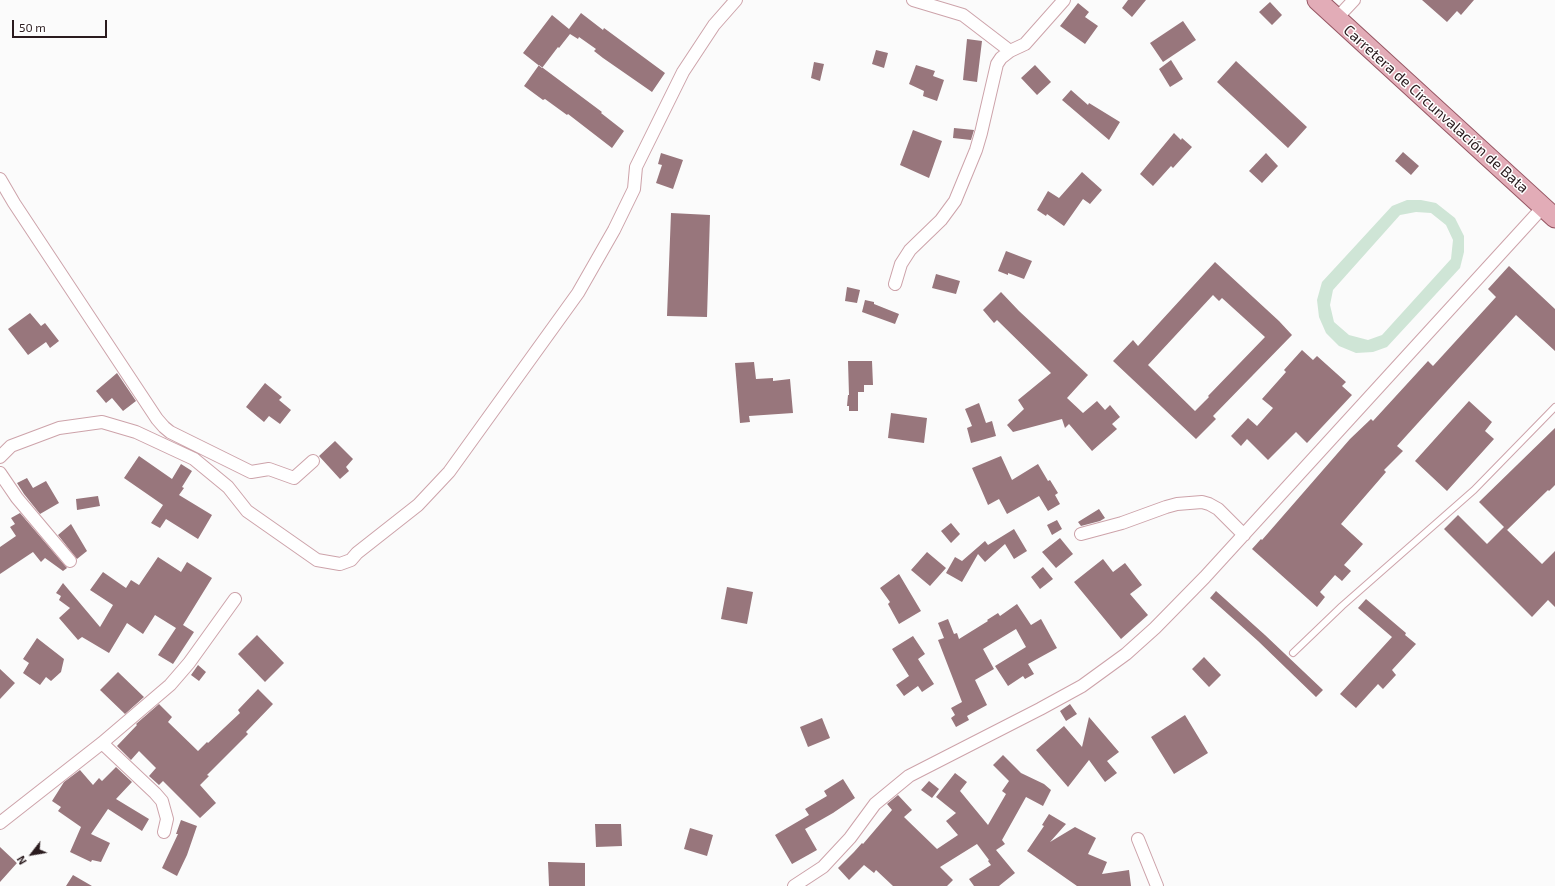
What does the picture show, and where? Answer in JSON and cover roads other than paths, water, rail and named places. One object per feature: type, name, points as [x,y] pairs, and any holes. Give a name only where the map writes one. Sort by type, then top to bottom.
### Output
[{"type":"main road","name":"Carretera de Circunvalación de Bata","points":[[1317,0],[1549,213]]},
{"type":"street","points":[[0,457],[11,446],[59,428],[102,422],[136,432],[194,459],[228,487],[247,511],[317,560],[340,564],[351,560],[368,544],[396,524],[418,505],[449,472],[578,292],[614,230],[634,189],[636,167],[683,72],[714,25],[736,0]]},
{"type":"street","points":[[913,0],[962,15],[1010,51]]},
{"type":"street","points":[[895,284],[902,264],[910,250],[941,220],[955,201],[976,150],[997,64],[1001,58],[1010,51],[1024,44],[1064,0]]},
{"type":"street","points":[[1337,18],[1354,0]]},
{"type":"street","points":[[0,179],[14,204],[157,420],[164,427],[170,432],[251,472],[269,469],[294,478],[313,461]]},
{"type":"street","points":[[794,886],[823,867],[850,838],[875,804],[909,776],[1040,710],[1082,686],[1126,654],[1165,618],[1549,213]]},
{"type":"street","points":[[0,473],[17,498],[70,561]]},
{"type":"street","points":[[1081,534],[1122,523],[1177,504],[1202,502],[1218,509],[1244,535]]},
{"type":"street","points":[[0,823],[102,743],[170,685],[189,663],[235,598]]},
{"type":"street","points":[[102,743],[156,792],[162,801],[167,819],[164,832]]},
{"type":"street","points":[[1138,839],[1157,886]]},
{"type":"lane","points":[[1293,654],[1342,606],[1474,490],[1555,407]]}]
